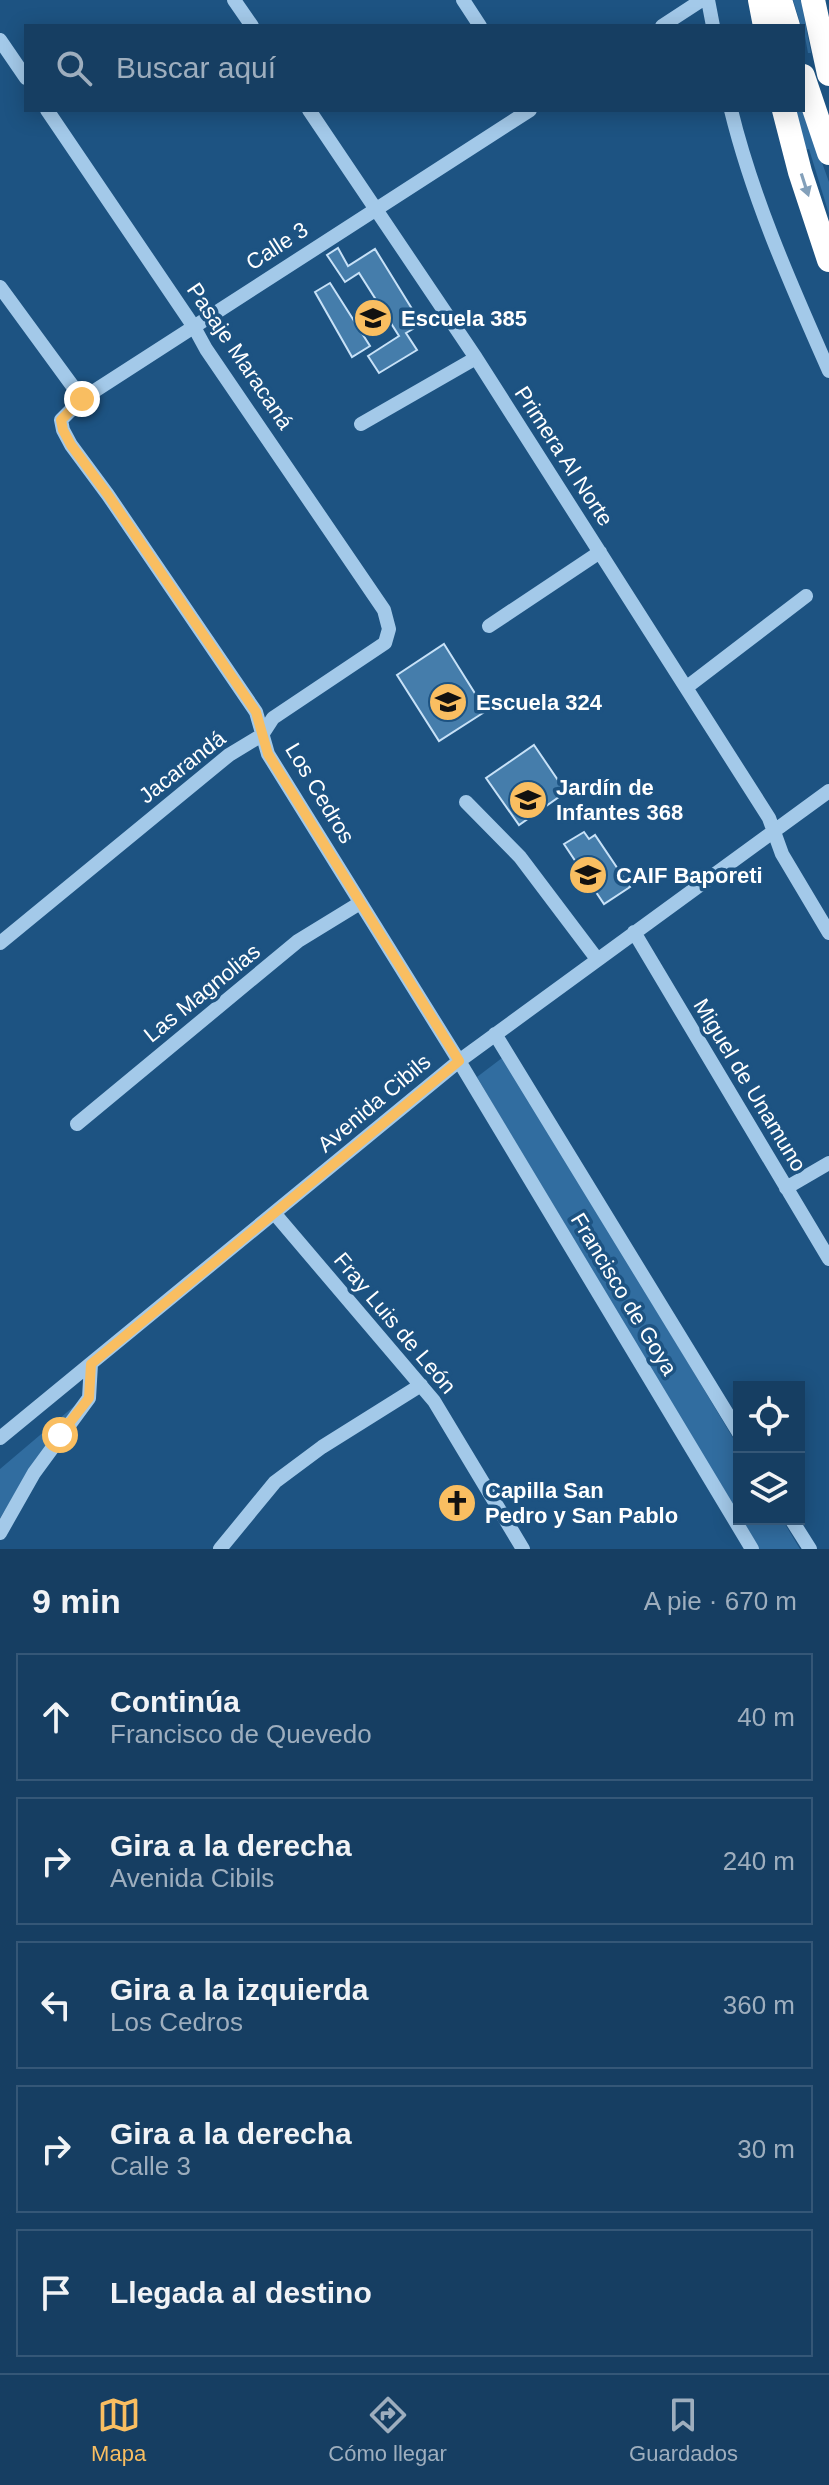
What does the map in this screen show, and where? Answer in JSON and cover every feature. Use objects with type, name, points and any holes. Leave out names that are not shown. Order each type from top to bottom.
[{"type":"highway","points":[[760,0],[765,24]]},
{"type":"highway","points":[[780,0],[787,24]]},
{"type":"highway","points":[[813,0],[829,74]]},
{"type":"highway","points":[[805,82],[829,153]]},
{"type":"highway","points":[[785,112],[829,260]]},
{"type":"street","points":[[234,0],[251,24]]},
{"type":"street","points":[[463,0],[479,24]]},
{"type":"street","points":[[665,24],[705,0],[712,24]]},
{"type":"street","points":[[0,40],[24,75]]},
{"type":"street","name":"Pasaje Maracaná","points":[[48,112],[384,610],[389,629]]},
{"type":"street","name":"Primera Al Norte","points":[[310,112],[476,358],[687,687],[769,818],[782,854],[829,933]]},
{"type":"street","name":"Calle 3","points":[[63,430],[61,420],[82,399],[527,112]]},
{"type":"street","points":[[732,112],[748,172],[829,371]]},
{"type":"street","points":[[0,287],[82,399]]},
{"type":"street","points":[[361,424],[476,358]]},
{"type":"street","name":"Los Cedros","points":[[63,430],[256,712],[268,754],[459,1061]]},
{"type":"street","points":[[489,626],[600,552]]},
{"type":"street","points":[[687,687],[806,596]]},
{"type":"street","name":"Jacarandá","points":[[0,943],[229,755],[262,735],[273,718],[385,643],[389,629]]},
{"type":"street","name":"Avenida Cibils","points":[[0,1438],[459,1061],[829,791]]},
{"type":"street","points":[[466,802],[520,857],[597,959]]},
{"type":"street","name":"Las Magnolias","points":[[77,1124],[298,941],[360,903]]},
{"type":"street","name":"Miguel de Unamuno","points":[[634,932],[829,1259]]},
{"type":"street","name":"Francisco de Goya","points":[[495,1034],[733,1423]]},
{"type":"street","name":"Francisco de Goya","points":[[459,1061],[752,1549]]},
{"type":"street","points":[[786,1188],[829,1163]]},
{"type":"street","name":"Fray Luis de León","points":[[275,1214],[434,1401],[523,1549]]},
{"type":"street","points":[[0,1533],[34,1473],[89,1398],[91,1364]]},
{"type":"street","points":[[220,1549],[275,1482],[322,1447],[421,1385]]},
{"type":"street","points":[[795,1525],[810,1549]]},
{"type":"shaded area","points":[[793,0],[801,0],[811,53],[808,53],[805,24],[800,24]]},
{"type":"shaded area","points":[[794,112],[804,112],[829,182],[829,214],[809,149],[803,150]]},
{"type":"shaded area","points":[[502,1058],[507,1060],[733,1438],[733,1515],[477,1077]]},
{"type":"shaded area","points":[[79,1402],[33,1465],[0,1518],[0,1469]]},
{"type":"shaded area","points":[[739,1525],[786,1525],[800,1549],[753,1549]]},
{"type":"building","points":[[338,248],[348,266],[375,249],[417,317],[409,322],[413,329],[406,333],[417,350],[379,373],[368,356],[399,336],[359,273],[345,282],[327,255]]},
{"type":"building","points":[[330,283],[370,346],[352,357],[315,292]]},
{"type":"building","points":[[444,644],[486,711],[439,741],[397,675]]},
{"type":"building","points":[[534,745],[566,792],[519,825],[486,778]]},
{"type":"building","points":[[584,832],[589,839],[595,835],[630,887],[604,904],[564,844]]},
{"type":"place","name":"Escuela 385","points":[[373,318]]},
{"type":"place","name":"Escuela 324","points":[[448,702]]},
{"type":"place","name":"Jardín de Infantes 368","points":[[528,800]]},
{"type":"place","name":"CAIF Baporeti","points":[[588,875]]},
{"type":"place","name":"Capilla San Pedro y San Pablo","points":[[457,1503]]},
{"type":"route","points":[[60,1435],[89,1398],[91,1364],[459,1061],[268,754],[256,712],[71,445],[61,420],[82,399]]}]
